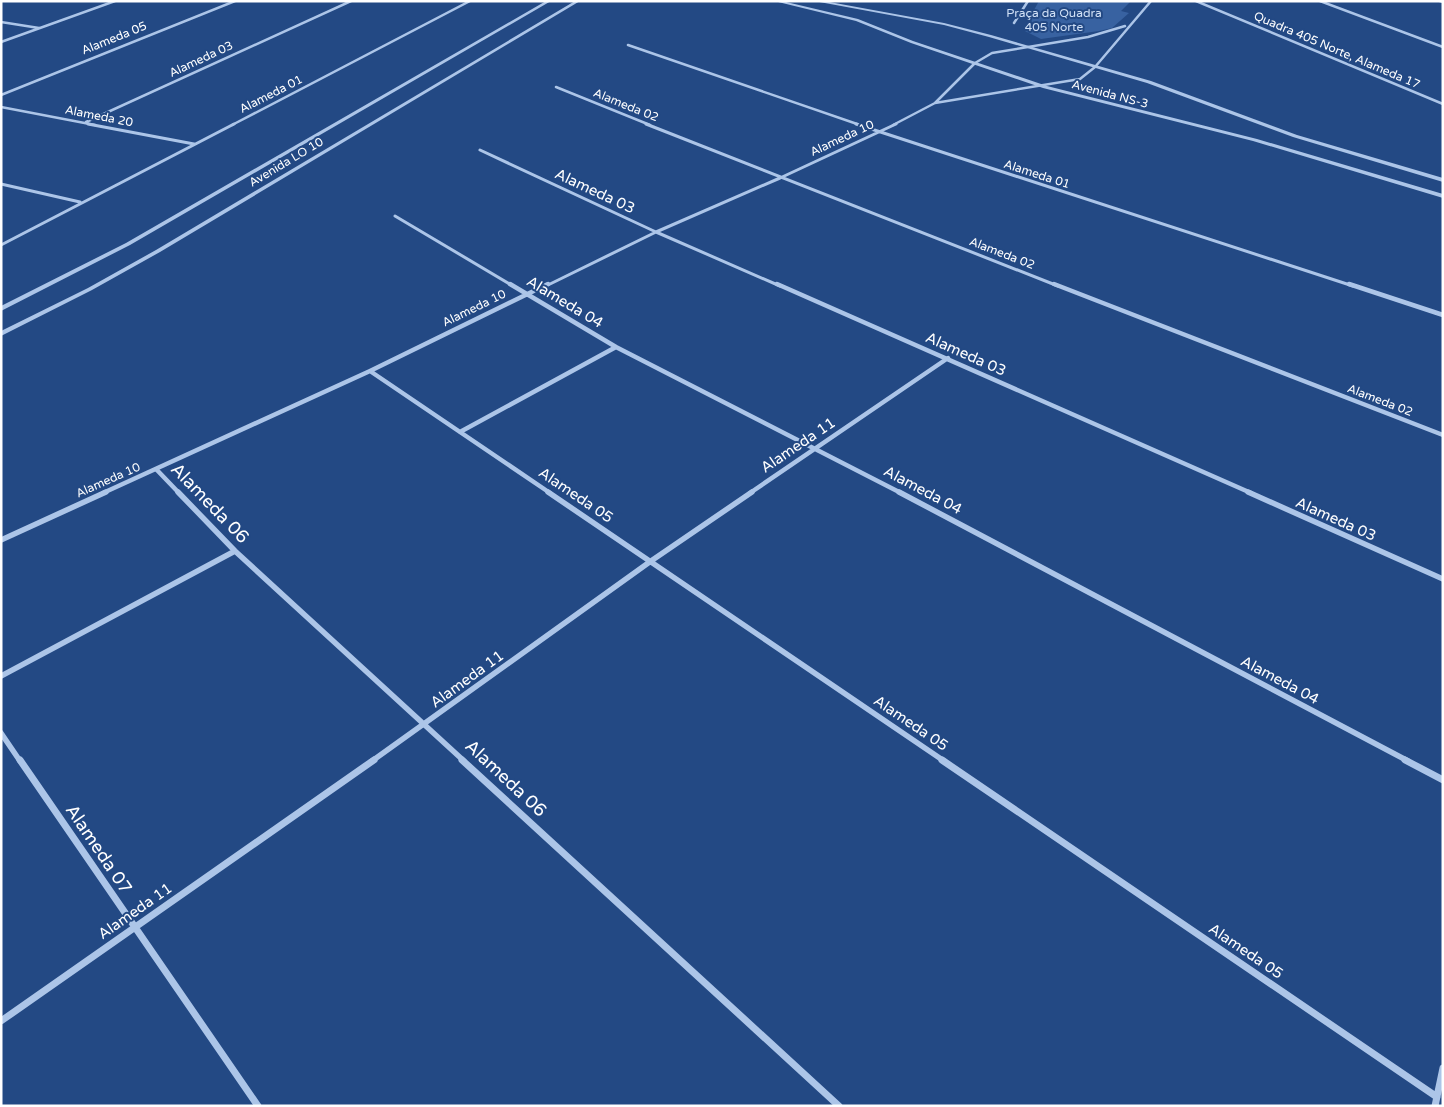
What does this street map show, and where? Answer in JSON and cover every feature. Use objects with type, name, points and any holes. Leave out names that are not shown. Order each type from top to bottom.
[{"type":"street","points":[[1,42],[115,1]]},
{"type":"street","name":"Alameda 05","points":[[1,95],[235,1]]},
{"type":"street","name":"Alameda 03","points":[[86,122],[351,1]]},
{"type":"street","name":"Alameda 01","points":[[80,202],[470,1]]},
{"type":"street","name":"Avenida LO 10","points":[[1,309],[128,244],[549,1]]},
{"type":"street","name":"Avenida LO 10","points":[[1,334],[143,260],[578,1]]},
{"type":"street","name":"Avenida NS-3","points":[[776,1],[857,20],[912,42],[1046,87],[1254,140],[1443,196]]},
{"type":"street","name":"Avenida NS-3","points":[[816,1],[944,24],[1095,66],[1201,100],[1295,136],[1443,180]]},
{"type":"street","points":[[1014,24],[1028,1]]},
{"type":"street","name":"Alameda 10","points":[[1,540],[370,371],[656,232],[880,132],[935,103],[1046,87],[1080,80],[1095,66],[1128,25],[1151,1]]},
{"type":"street","name":"Quadra 405 Norte, Alameda 17","points":[[1196,1],[1443,104]]},
{"type":"street","points":[[1320,1],[1443,47]]},
{"type":"street","points":[[1,22],[40,28]]},
{"type":"street","points":[[935,103],[975,63],[992,53],[1023,46],[1102,34],[1128,25]]},
{"type":"street","name":"Alameda 01","points":[[628,45],[880,132],[1443,315]]},
{"type":"street","name":"Alameda 02","points":[[556,87],[780,178],[1443,435]]},
{"type":"street","name":"Alameda 20","points":[[1,107],[194,144]]},
{"type":"street","name":"Alameda 03","points":[[480,150],[656,232],[948,358],[1443,579]]},
{"type":"street","points":[[1,184],[80,202]]},
{"type":"street","points":[[1,245],[80,202]]},
{"type":"street","name":"Alameda 04","points":[[395,216],[616,347],[816,448],[1443,780]]},
{"type":"street","points":[[460,432],[616,347]]},
{"type":"street","name":"Alameda 11","points":[[1,1021],[425,724],[651,561],[948,358]]},
{"type":"street","name":"Alameda 05","points":[[370,371],[1438,1097]]},
{"type":"street","name":"Alameda 06","points":[[156,469],[235,551],[839,1106]]},
{"type":"street","points":[[1,676],[235,551]]},
{"type":"street","name":"Alameda 07","points":[[1,733],[258,1106]]},
{"type":"street","points":[[1436,1106],[1443,1068]]},
{"type":"green space","name":"Praça da Quadra 405 Norte","points":[[1039,1],[1131,1],[1121,11],[1129,13],[1112,28],[1041,39],[1025,31],[1035,25],[1029,19]]}]
